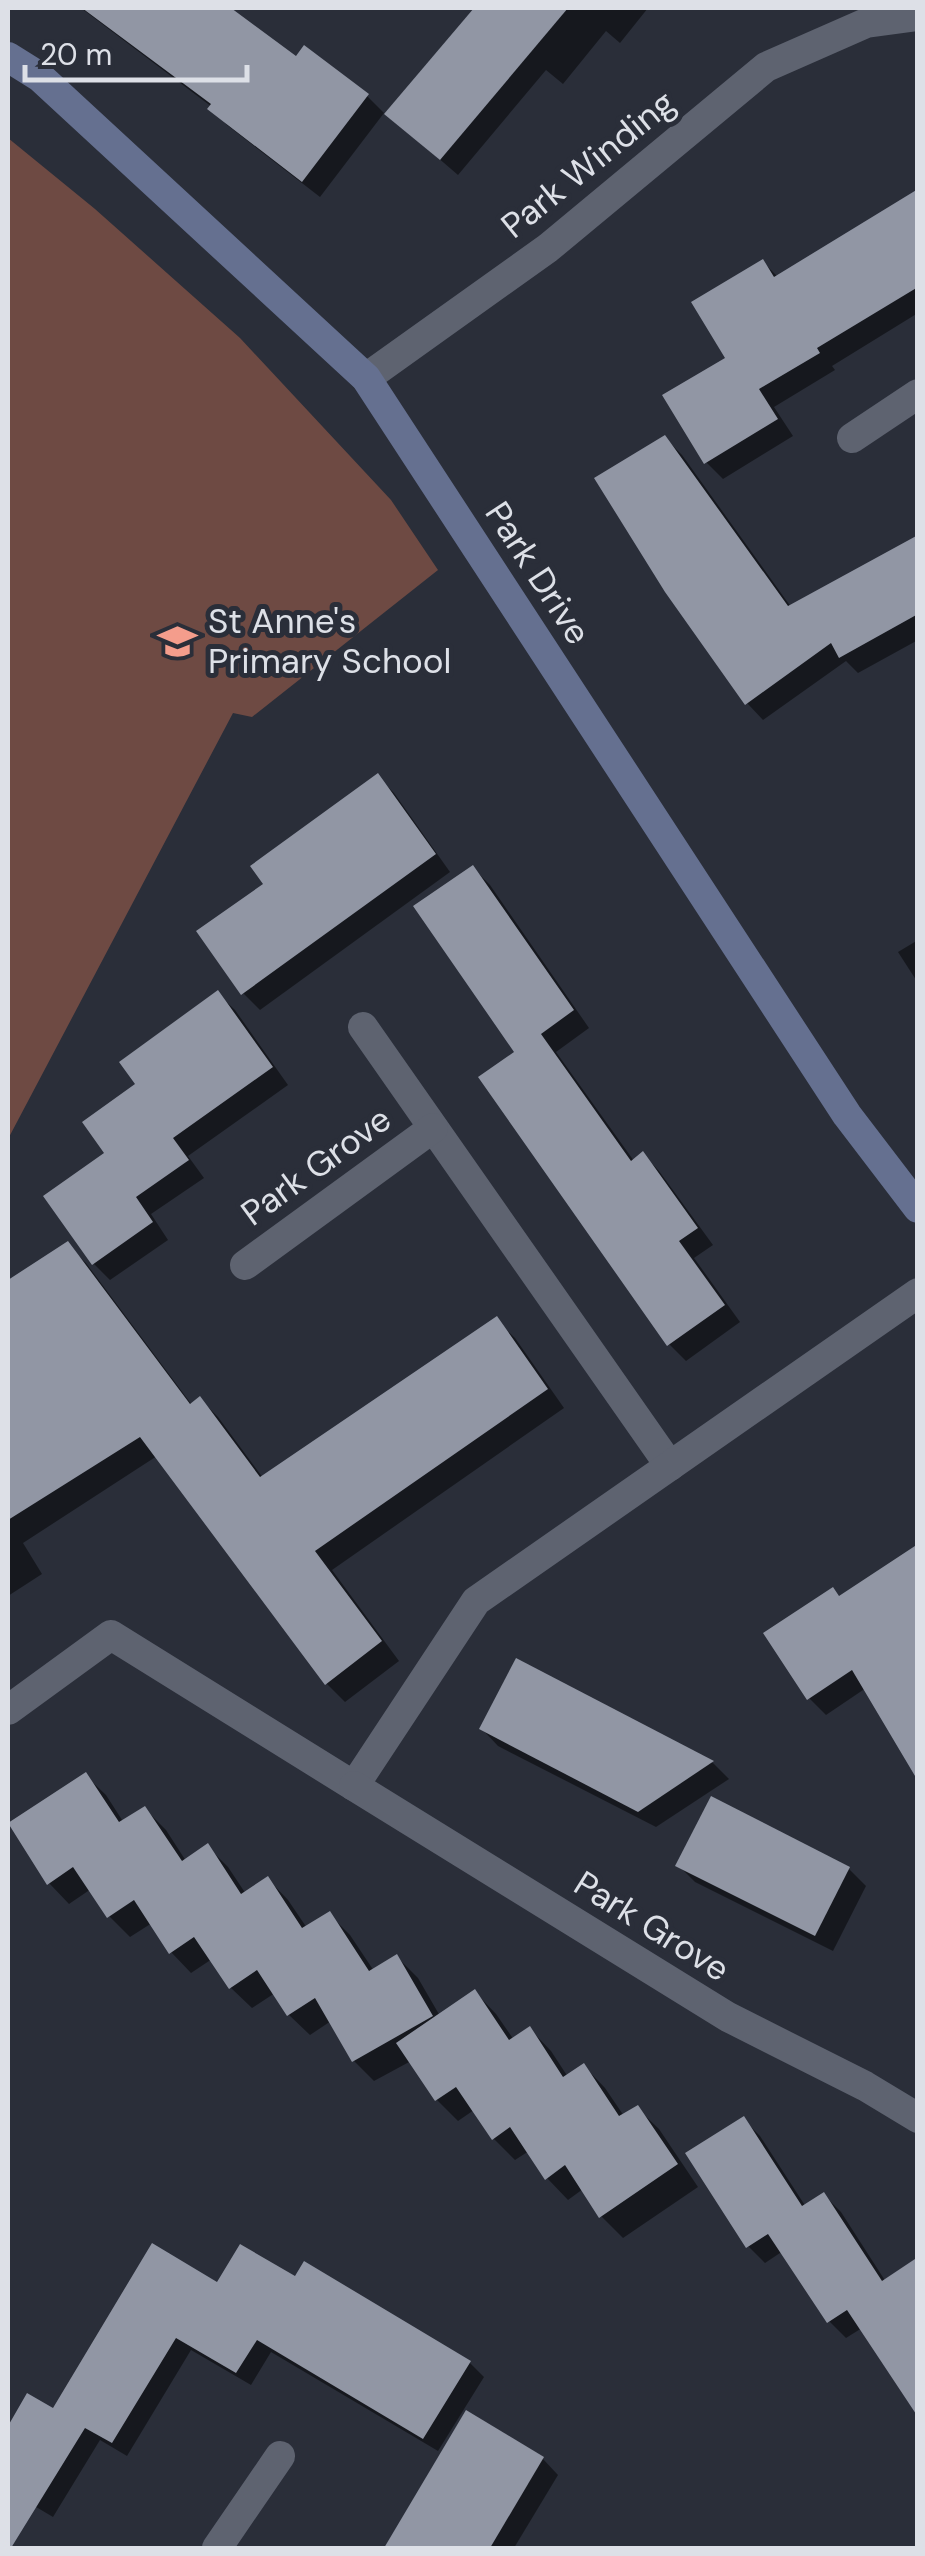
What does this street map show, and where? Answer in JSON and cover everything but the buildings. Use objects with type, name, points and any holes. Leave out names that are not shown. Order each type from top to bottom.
[{"type":"street","name":"Park Winding","points":[[366,378],[548,248],[766,67],[861,16],[918,16]]},
{"type":"street","name":"Park Drive","points":[[8,57],[40,77],[366,378],[837,1099],[918,1208]]},
{"type":"street","points":[[852,438],[918,394]]},
{"type":"street","name":"Park Grove","points":[[363,1027],[670,1466]]},
{"type":"street","name":"Park Grove","points":[[244,1265],[432,1128]]},
{"type":"street","points":[[354,1786],[476,1601],[918,1293]]},
{"type":"street","name":"Park Grove","points":[[8,1710],[111,1636],[728,2017],[865,2086],[918,2118]]},
{"type":"street","points":[[216,2548],[280,2456]]},
{"type":"shaded area","name":"St Anne's Primary School","points":[[8,138],[95,209],[240,338],[391,500],[438,570],[252,717],[233,713],[8,1139]]},
{"type":"place","name":"St Anne's Primary School","points":[[178,641]]}]
